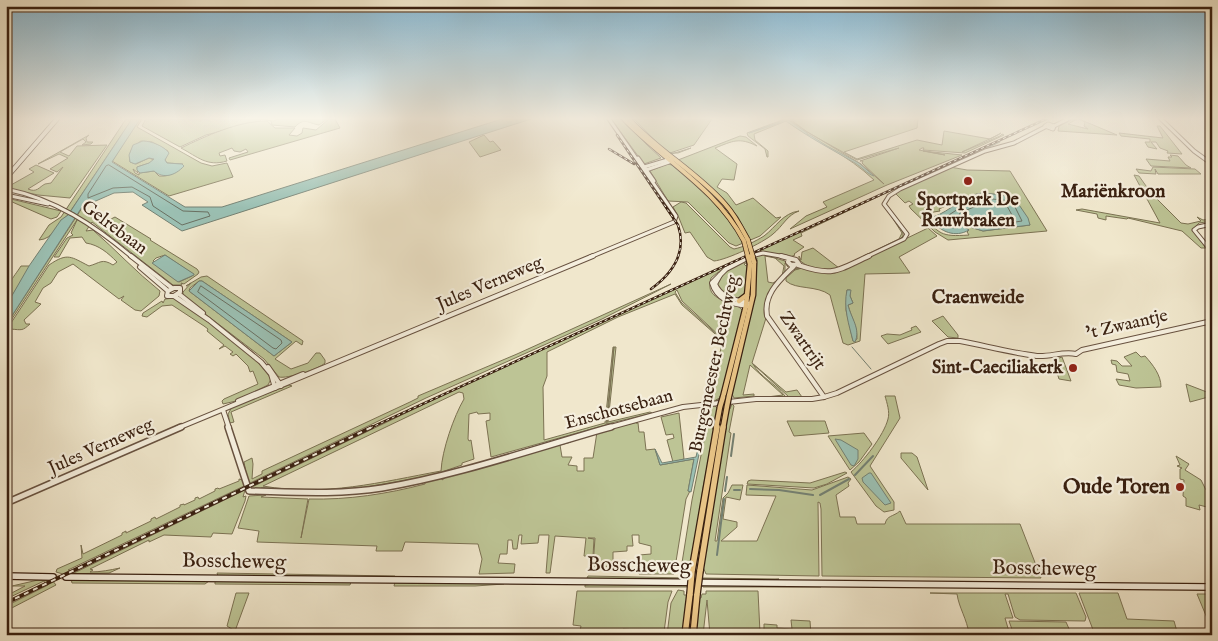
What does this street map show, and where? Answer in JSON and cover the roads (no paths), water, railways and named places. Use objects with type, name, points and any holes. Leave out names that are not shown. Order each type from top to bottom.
[{"type":"main road","points":[[6,176],[30,149]]},
{"type":"main road","name":"Burgemeester Bechtweg","points":[[656,149],[698,178],[726,204],[742,227],[752,263],[755,283],[723,397],[724,407],[700,571],[693,635]]},
{"type":"main road","name":"Burgemeester Bechtweg","points":[[658,149],[670,160]]},
{"type":"main road","name":"Burgemeester Bechtweg","points":[[685,635],[692,571],[724,407],[729,396],[748,305],[752,263]]},
{"type":"main road","points":[[739,301],[748,294]]},
{"type":"main road","points":[[6,576],[53,576]]},
{"type":"main road","name":"Bosscheweg","points":[[66,577],[1212,587]]},
{"type":"street","points":[[630,149],[644,169],[670,160]]},
{"type":"street","points":[[748,305],[726,301],[716,294],[712,284],[716,276],[757,253],[766,253],[822,272],[838,271],[907,236],[887,208],[887,200],[900,188],[973,156],[995,149]]},
{"type":"street","points":[[1192,149],[1212,164]]},
{"type":"street","name":"Jules Verneweg","points":[[6,504],[278,385],[675,221],[676,216],[644,169]]},
{"type":"street","name":"Gelrebaan","points":[[6,189],[33,196],[60,208],[92,226],[170,290]]},
{"type":"street","name":"Gelrebaan","points":[[6,195],[60,208]]},
{"type":"street","points":[[1212,224],[1202,226],[1198,230],[1200,238],[1212,252]]},
{"type":"street","points":[[748,305],[727,298],[717,290],[716,281],[720,274],[758,254],[770,254],[789,262],[796,259],[797,265]]},
{"type":"street","points":[[787,274],[789,262]]},
{"type":"street","name":"Zwartrijt","points":[[797,265],[771,290],[766,310],[767,316],[824,398]]},
{"type":"street","points":[[176,295],[180,288],[170,290],[167,296],[176,295],[209,320],[269,370],[278,385]]},
{"type":"street","name":"'t Zwaantje","points":[[1076,354],[1082,350],[1212,321]]},
{"type":"street","name":"Enschotsebaan","points":[[223,410],[249,491],[329,493],[381,488],[426,479],[684,407],[756,399],[812,400],[824,398],[947,341],[960,341],[1038,356],[1053,356],[1066,352],[1076,354]]},
{"type":"street","name":"Jules Verneweg","points":[[207,416],[278,385]]},
{"type":"water","points":[[112,149],[121,149],[112,162],[185,207],[222,207],[407,149],[438,149],[182,231],[142,205],[148,202],[133,192],[114,193],[82,207],[6,325],[6,306],[29,266],[61,220],[68,215]]},
{"type":"water","points":[[131,149],[165,149],[169,153],[165,160],[167,163],[182,164],[184,166],[177,172],[165,176],[154,171],[140,173],[137,167],[154,159],[149,158],[135,164],[130,162],[129,155]]},
{"type":"water","points":[[830,149],[859,163],[874,176]]},
{"type":"water","points":[[982,193],[1013,196],[1028,218],[1030,225],[983,231],[960,224],[969,230],[953,234],[939,228],[931,220],[962,200]]},
{"type":"water","points":[[165,255],[194,275],[178,282],[152,263]]},
{"type":"water","points":[[199,281],[202,281],[292,342],[274,356],[189,291]]},
{"type":"water","points":[[847,290],[851,290],[850,296],[853,303],[848,305],[857,333],[855,342],[853,341],[847,316]]},
{"type":"water","points":[[705,417],[707,417],[691,492],[688,491],[694,459],[660,465],[655,449],[662,463],[696,457]]},
{"type":"water","points":[[835,439],[841,440],[858,450],[858,459],[854,466],[851,465]]},
{"type":"water","points":[[871,473],[891,503],[885,505],[863,482],[862,478]]},
{"type":"waterway","points":[[852,347],[871,369]]},
{"type":"waterway","points":[[731,456],[734,434]]},
{"type":"waterway","points":[[855,475],[873,456]]},
{"type":"waterway","points":[[725,491],[727,477]]},
{"type":"waterway","points":[[820,495],[849,479]]},
{"type":"waterway","points":[[750,489],[779,490],[813,495]]},
{"type":"waterway","points":[[734,490],[740,490]]},
{"type":"waterway","points":[[717,555],[724,499]]},
{"type":"tunnel","points":[[53,577],[66,577]]},
{"type":"railway","points":[[609,149],[634,164]]},
{"type":"railway","points":[[626,149],[678,225],[680,235],[679,253],[672,269],[651,289]]},
{"type":"railway","points":[[370,428],[981,149]]},
{"type":"railway","points":[[6,603],[372,427]]},
{"type":"place","name":"Sportpark De Rauwbraken","points":[[968,181]]},
{"type":"place","name":"Sint-Caeciliakerk","points":[[1073,368]]},
{"type":"place","name":"Oude Toren","points":[[1180,487]]},
{"type":"district","name":"Mariënkroon","points":[[1113,192]]},
{"type":"district","name":"Craenweide","points":[[978,298]]}]
